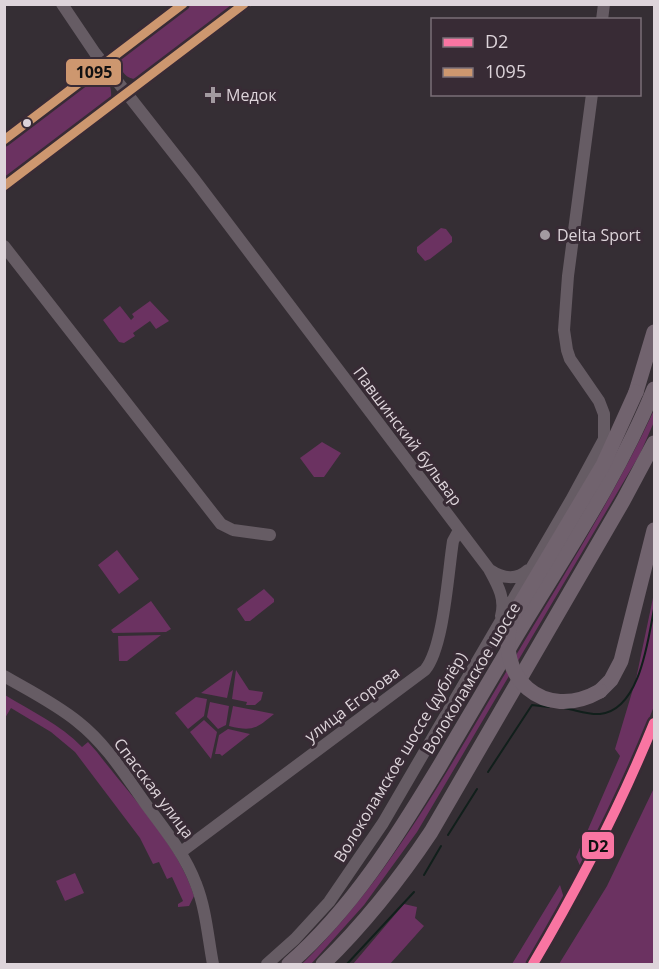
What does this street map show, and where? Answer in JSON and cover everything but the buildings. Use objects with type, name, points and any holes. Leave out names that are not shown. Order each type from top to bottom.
[{"type":"main road","points":[[654,332],[636,392],[603,465],[515,611],[507,639],[508,656],[513,671],[523,685],[551,700],[568,702],[588,698],[600,691],[611,680],[621,662],[654,530]]},
{"type":"main road","name":"Волоколамское шоссе","points":[[289,964],[349,902],[407,820],[627,447],[654,389]]},
{"type":"main road","points":[[323,964],[372,913],[431,832],[623,501],[654,443]]},
{"type":"street","points":[[62,4],[104,65]]},
{"type":"street","points":[[4,140],[184,4]]},
{"type":"street","points":[[4,186],[245,4]]},
{"type":"street","name":"Павшинский бульвар","points":[[104,65],[194,179],[489,569],[503,604],[500,620]]},
{"type":"street","name":"Волоколамское шоссе (дублёр)","points":[[267,964],[312,921],[343,883],[398,798],[600,450],[604,439],[604,414],[592,391],[575,368],[567,350],[564,322],[592,96]]},
{"type":"street","points":[[4,246],[221,524],[233,530],[270,535]]},
{"type":"street","name":"улица Егорова","points":[[181,852],[426,669],[432,662],[438,643],[453,541],[459,530]]},
{"type":"street","points":[[489,569],[498,575],[513,578],[524,574],[531,568]]},
{"type":"street","points":[[477,660],[538,600]]},
{"type":"street","name":"Спасская улица","points":[[4,676],[60,709],[96,739],[115,760],[181,852],[191,871],[201,898],[213,964]]},
{"type":"shaded area","points":[[191,5],[235,5],[138,79],[129,78],[121,69],[121,56]]},
{"type":"shaded area","points":[[95,76],[106,80],[110,86],[111,97],[107,102],[5,177],[5,144]]},
{"type":"shaded area","points":[[441,228],[446,229],[452,237],[452,242],[425,261],[417,252],[417,247]]},
{"type":"shaded area","points":[[150,301],[169,321],[156,329],[150,321],[133,333],[135,336],[124,343],[119,342],[103,320],[120,306],[131,320],[134,317],[132,314]]},
{"type":"shaded area","points":[[654,410],[654,422],[640,454],[417,832],[364,905],[311,964],[302,964],[362,896],[415,823],[585,540]]},
{"type":"shaded area","points":[[322,442],[341,453],[324,477],[314,477],[300,458]]},
{"type":"shaded area","points":[[117,550],[139,579],[119,594],[98,565]]},
{"type":"shaded area","points":[[264,589],[274,599],[274,602],[250,621],[245,621],[237,609]]},
{"type":"shaded area","points":[[654,593],[654,706],[636,753],[581,868],[576,857],[620,756],[615,749],[636,679]]},
{"type":"shaded area","points":[[151,601],[171,629],[166,632],[113,633],[111,630]]},
{"type":"shaded area","points":[[161,635],[127,661],[119,661],[118,636]]},
{"type":"shaded area","points":[[233,670],[227,698],[201,693]]},
{"type":"shaded area","points":[[236,670],[249,690],[263,692],[261,700],[255,705],[246,705],[247,702],[232,699]]},
{"type":"shaded area","points":[[5,695],[55,725],[82,747],[88,742],[97,752],[152,821],[177,858],[194,896],[189,906],[178,907],[178,904],[183,901],[172,877],[167,879],[159,862],[153,864],[140,838],[75,752],[51,732],[11,708],[5,718]]},
{"type":"shaded area","points":[[196,697],[207,699],[204,716],[188,729],[175,713]]},
{"type":"shaded area","points":[[210,702],[229,706],[226,725],[218,729],[207,717]]},
{"type":"shaded area","points":[[233,706],[274,714],[254,728],[237,728],[229,726]]},
{"type":"shaded area","points":[[204,720],[217,732],[211,759],[190,732]]},
{"type":"shaded area","points":[[228,729],[250,734],[222,756],[215,754],[219,735]]},
{"type":"shaded area","points":[[654,788],[654,964],[559,964],[607,886]]},
{"type":"shaded area","points":[[75,873],[84,893],[65,901],[56,881]]},
{"type":"shaded area","points":[[560,885],[564,898],[528,961],[525,964],[512,964]]},
{"type":"shaded area","points":[[404,904],[417,907],[415,918],[424,926],[390,964],[353,964]]},
{"type":"waterway","points":[[564,708],[600,714],[614,710],[624,700],[640,672],[654,609]]},
{"type":"waterway","points":[[488,772],[532,705],[549,707]]},
{"type":"waterway","points":[[448,835],[477,789]]},
{"type":"waterway","points":[[424,875],[441,846]]},
{"type":"waterway","points":[[347,964],[414,892]]},
{"type":"transit line","name":"1095","points":[[4,140],[183,4]]},
{"type":"transit line","name":"1095","points":[[4,186],[244,4]]},
{"type":"transit line","name":"D2","points":[[533,964],[598,846],[654,723]]},
{"type":"place","name":"Медок","points":[[213,95]]},
{"type":"place","name":"Delta Sport","points":[[545,235]]}]
